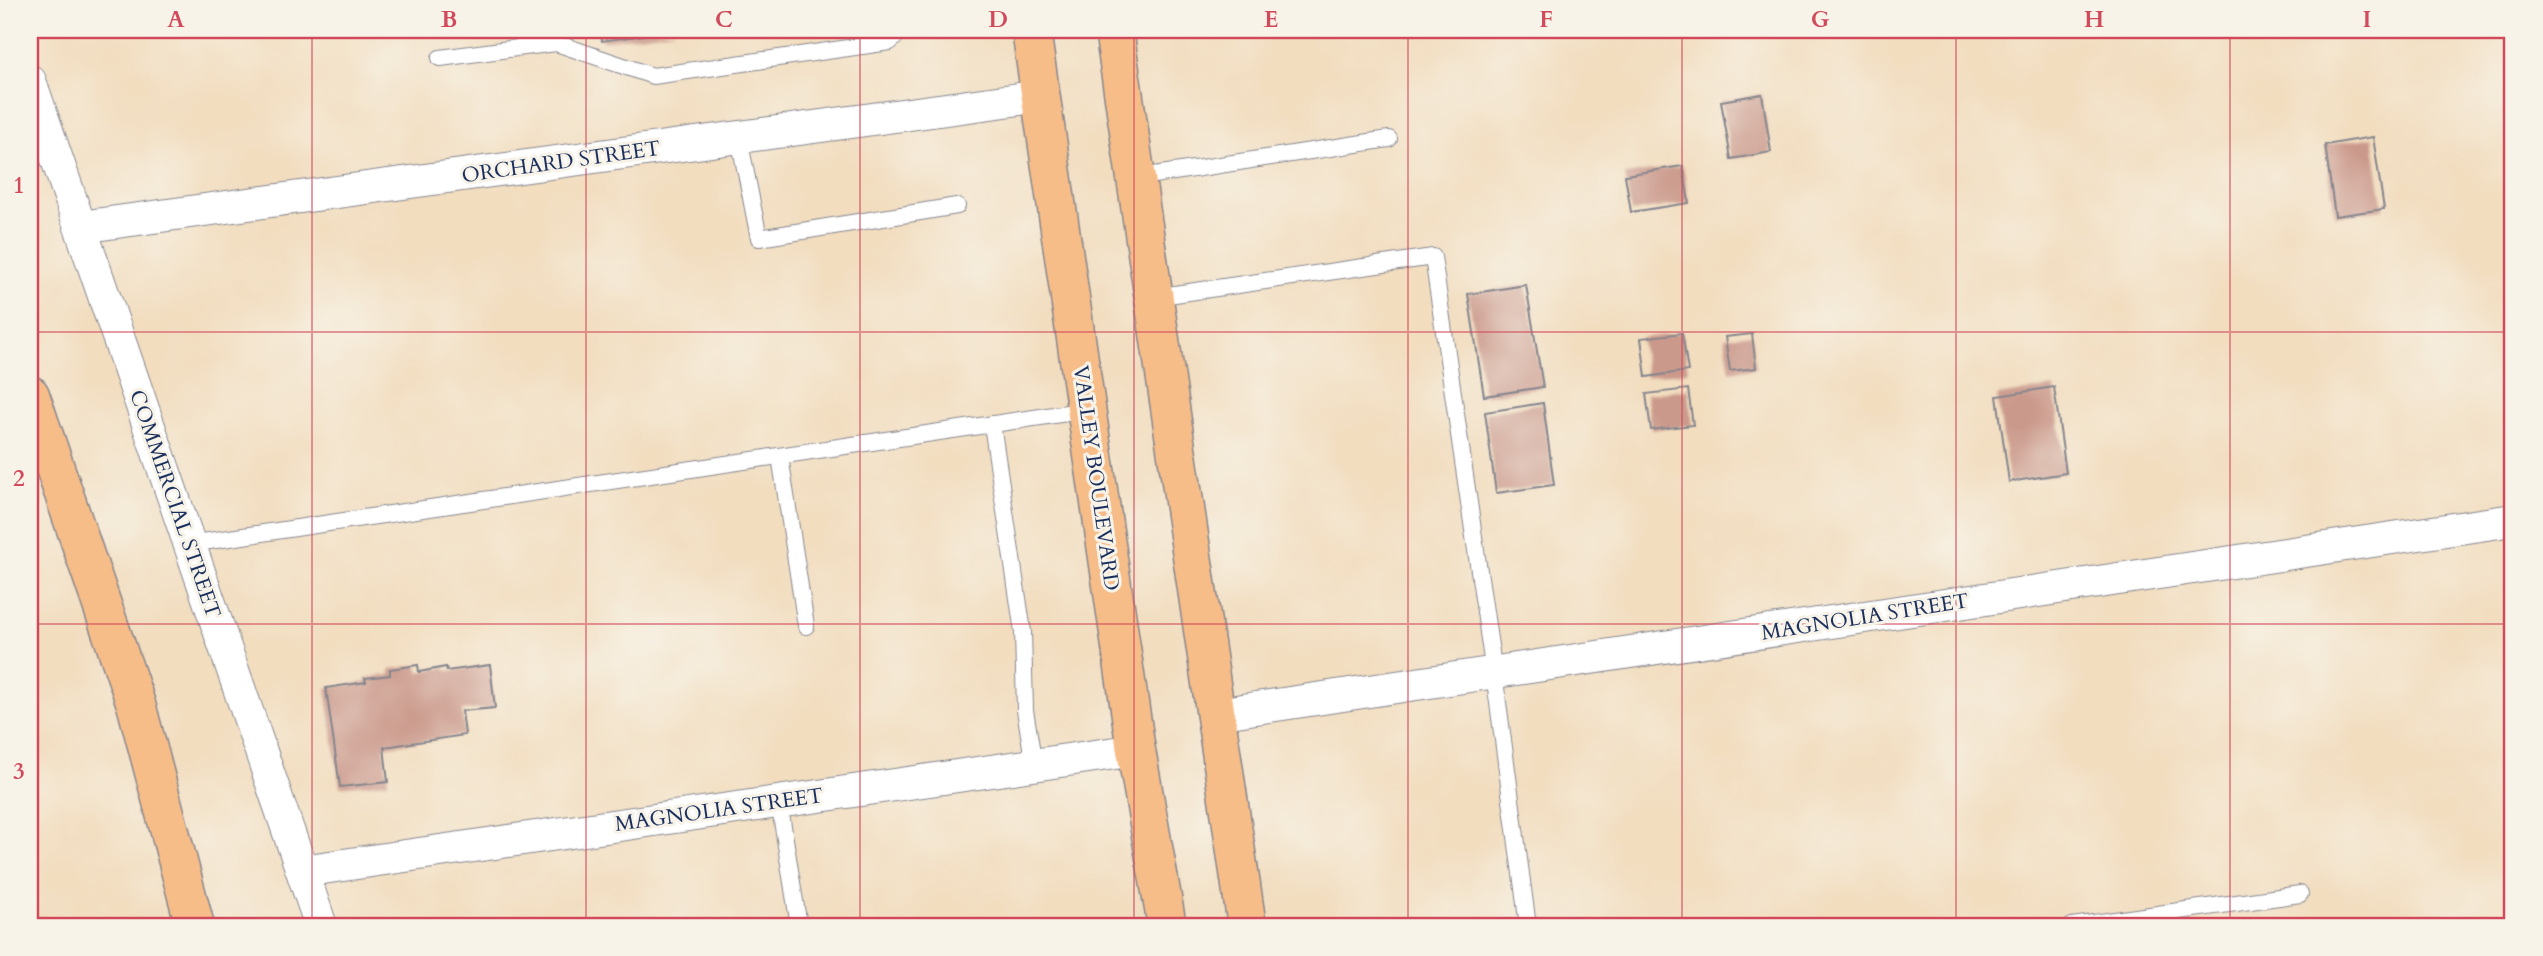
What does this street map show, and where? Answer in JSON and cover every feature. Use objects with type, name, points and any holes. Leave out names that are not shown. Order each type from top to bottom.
[{"type":"main road","name":"VALLEY BOULEVARD","points":[[1031,30],[1136,750],[1167,926]]},
{"type":"main road","points":[[1114,30],[1247,926]]},
{"type":"main road","points":[[30,395],[136,704],[195,926]]},
{"type":"street","name":"COMMERCIAL STREET","points":[[30,81],[321,926]]},
{"type":"street","name":"ORCHARD STREET","points":[[80,227],[1041,96]]},
{"type":"street","name":"MAGNOLIA STREET","points":[[1216,714],[2513,520]]},
{"type":"street","name":"MAGNOLIA STREET","points":[[302,871],[1136,750]]},
{"type":"lane","points":[[440,58],[556,43],[653,76],[890,41],[902,30]]},
{"type":"lane","points":[[739,138],[759,239],[957,206]]},
{"type":"lane","points":[[1135,178],[1389,139]]},
{"type":"lane","points":[[1153,297],[1433,257],[1528,926]]},
{"type":"lane","points":[[189,544],[1087,410]]},
{"type":"lane","points":[[992,424],[1023,632],[1025,710],[1034,765]]},
{"type":"lane","points":[[780,456],[806,626]]},
{"type":"lane","points":[[779,802],[799,926]]},
{"type":"lane","points":[[2072,926],[2300,894]]},
{"type":"building","points":[[600,30],[674,30],[674,31],[602,41]]},
{"type":"building","points":[[1762,94],[1771,152],[1731,159],[1721,101]]},
{"type":"building","points":[[2373,137],[2384,209],[2335,216],[2325,145]]},
{"type":"building","points":[[1683,166],[1689,203],[1631,212],[1625,175]]},
{"type":"building","points":[[1526,285],[1543,387],[1484,396],[1468,294]]},
{"type":"building","points":[[1682,333],[1688,371],[1646,377],[1641,338]]},
{"type":"building","points":[[1752,334],[1756,368],[1730,371],[1725,337]]},
{"type":"building","points":[[2054,387],[2066,473],[2009,482],[1997,396]]},
{"type":"building","points":[[1688,389],[1693,425],[1651,430],[1646,394]]},
{"type":"building","points":[[1543,403],[1554,485],[1496,493],[1485,412]]},
{"type":"building","points":[[418,665],[419,672],[446,667],[447,671],[490,665],[495,708],[462,711],[465,735],[384,747],[388,782],[340,787],[326,688],[366,682],[365,678],[390,675],[390,669]]}]
